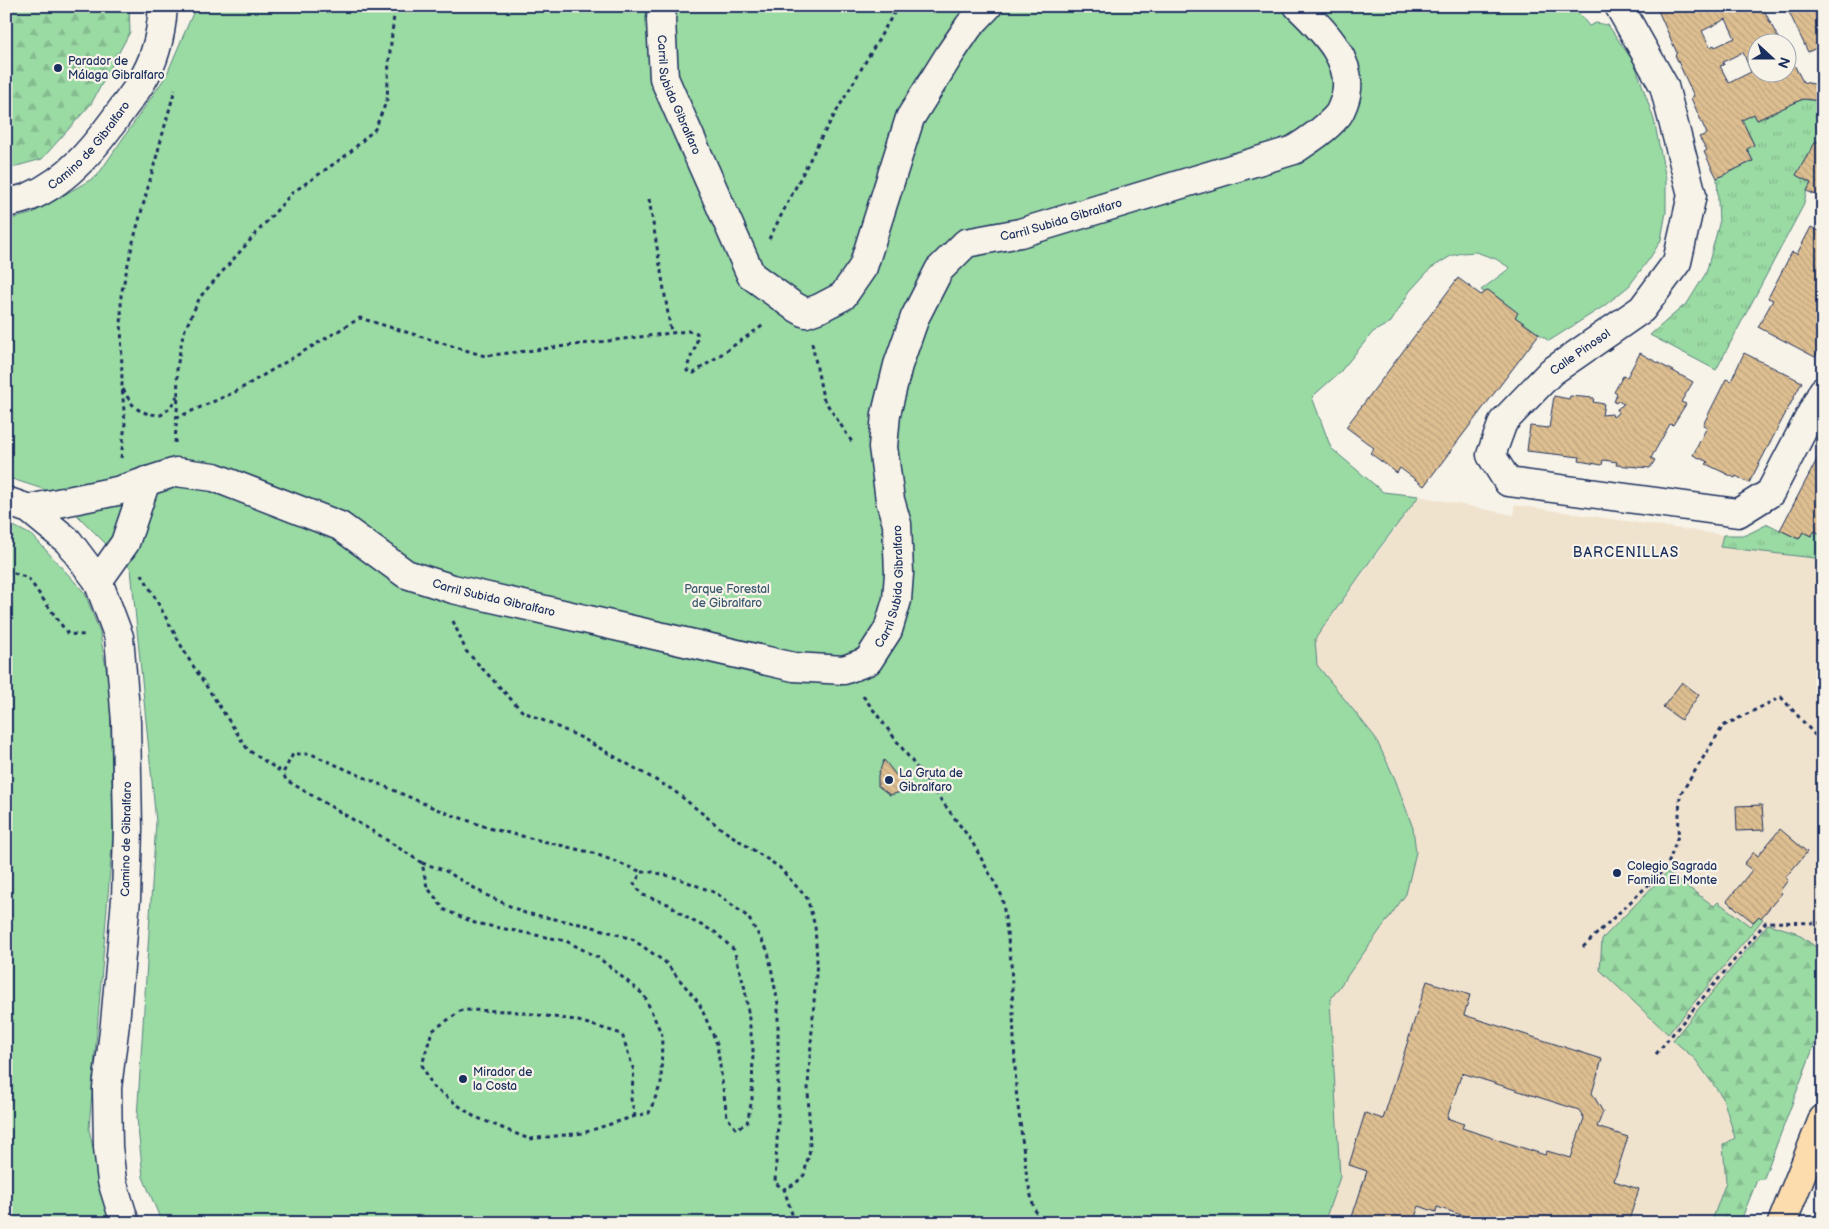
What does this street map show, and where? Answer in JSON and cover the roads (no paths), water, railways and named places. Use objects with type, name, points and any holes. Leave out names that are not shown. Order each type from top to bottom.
[{"type":"main road","points":[[1782,1223],[1823,1119]]},
{"type":"street","name":"Camino de Gibralfaro","points":[[6,203],[28,197],[58,180],[88,154],[100,140],[131,97],[149,67],[159,38],[163,6]]},
{"type":"street","name":"Carril Subida Gibralfaro","points":[[662,6],[664,78],[751,275],[799,309],[820,308],[843,296],[864,267],[910,118],[969,26],[988,6]]},
{"type":"street","name":"Carril Subida Gibralfaro","points":[[18,505],[117,491],[176,472],[214,477],[340,526],[406,574],[453,589],[794,666],[844,670],[868,661],[888,630],[896,600],[899,572],[897,524],[890,500],[883,447],[886,414],[898,365],[915,317],[940,270],[966,243],[1020,233],[1294,150],[1320,132],[1338,115],[1346,95],[1347,72],[1328,37],[1298,6]]},
{"type":"street","name":"Calle Pinosol","points":[[1619,6],[1664,86],[1692,195],[1677,262],[1642,309],[1551,372],[1503,422],[1491,455],[1508,482],[1738,513],[1770,493],[1823,391]]},
{"type":"street","points":[[98,581],[125,543],[146,481]]},
{"type":"street","name":"Camino de Gibralfaro","points":[[18,505],[68,541],[98,581],[119,637],[126,722],[127,846],[125,908],[116,1023],[107,1088],[108,1137],[112,1182],[125,1223]]},
{"type":"place","name":"Parador de Málaga Gibralfaro","points":[[58,68]]},
{"type":"place","name":"La Gruta de Gibralfaro","points":[[889,780]]},
{"type":"place","name":"Colegio Sagrada Familia El Monte","points":[[1617,873]]},
{"type":"place","name":"Mirador de la Costa","points":[[463,1079]]},
{"type":"district","name":"BARCENILLAS","points":[[1626,552]]},
{"type":"park label","name":"Parque Forestal de Gibralfaro","points":[[727,596]]}]
